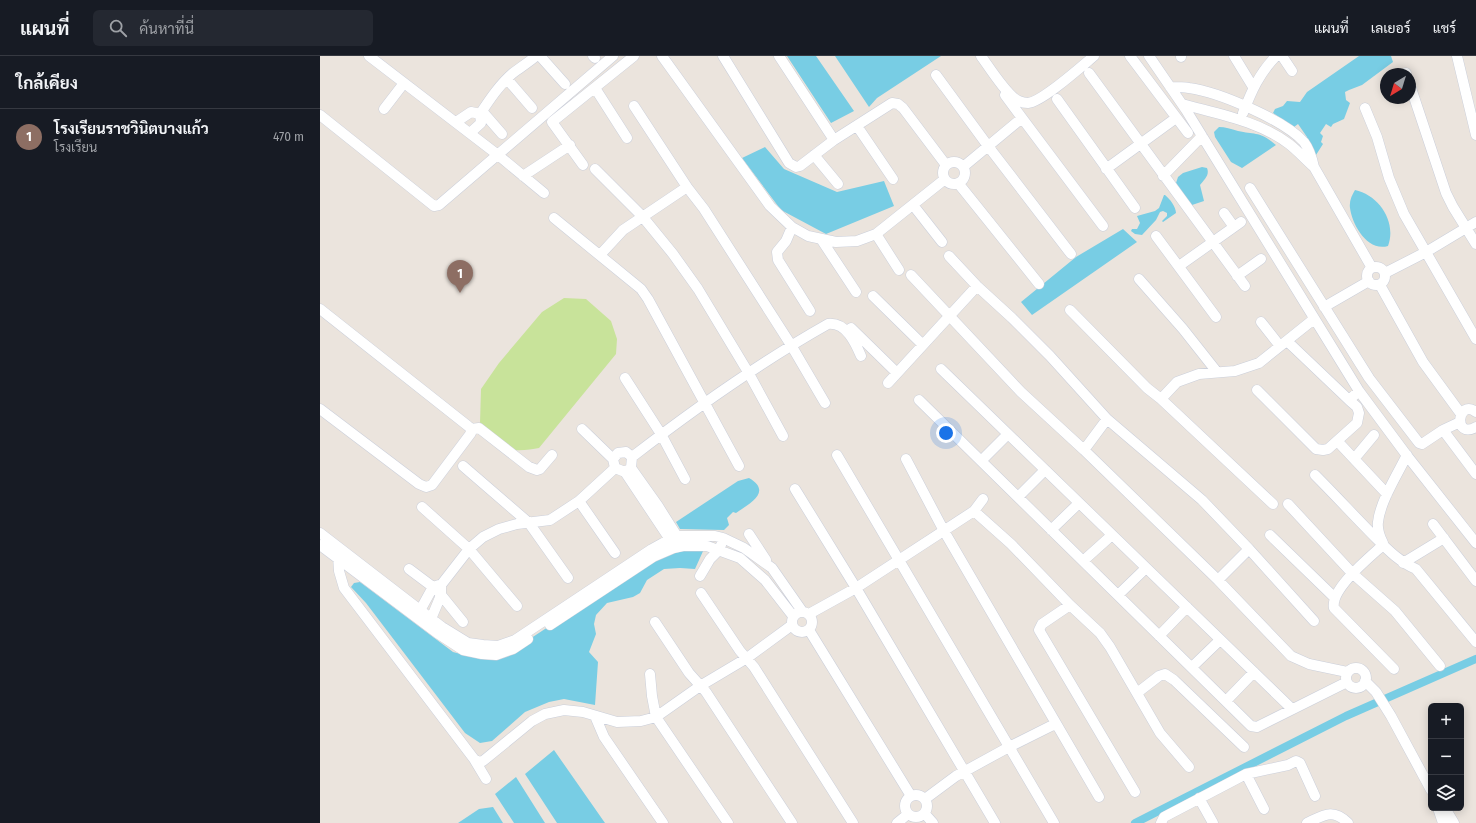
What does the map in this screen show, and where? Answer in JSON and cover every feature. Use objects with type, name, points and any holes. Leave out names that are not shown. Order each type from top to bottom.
[{"type":"street","points":[[370,56],[498,155],[544,193]]},
{"type":"street","points":[[470,133],[481,123],[481,112],[488,100],[507,79],[536,56]]},
{"type":"street","points":[[540,56],[565,84]]},
{"type":"street","points":[[320,115],[434,206],[439,205],[613,56]]},
{"type":"street","points":[[583,164],[552,122],[634,56]]},
{"type":"street","points":[[662,56],[770,206],[792,227],[808,236],[836,242],[857,241],[876,234],[945,180]]},
{"type":"street","points":[[723,56],[788,163],[796,167],[800,166],[834,140],[892,103],[898,104],[903,108],[946,165]]},
{"type":"street","points":[[780,56],[834,140]]},
{"type":"street","points":[[976,56],[1103,226]]},
{"type":"street","points":[[981,56],[1011,96],[1019,101],[1028,103],[1038,99],[1068,79],[1094,56]]},
{"type":"street","points":[[1130,56],[1188,133]]},
{"type":"street","points":[[1149,56],[1182,104],[1359,391],[1476,543]]},
{"type":"street","points":[[1234,56],[1253,87]]},
{"type":"street","points":[[1241,120],[1253,87],[1268,64],[1276,56]]},
{"type":"street","points":[[1282,56],[1292,71]]},
{"type":"street","points":[[1457,56],[1476,135]]},
{"type":"street","points":[[1089,73],[1244,286]]},
{"type":"street","points":[[936,75],[988,146],[1071,254]]},
{"type":"street","points":[[507,79],[532,108]]},
{"type":"street","points":[[384,109],[404,83]]},
{"type":"street","points":[[1170,87],[1188,88],[1209,93],[1259,112],[1304,142],[1311,153],[1314,167]]},
{"type":"street","points":[[594,88],[627,138]]},
{"type":"street","points":[[1057,99],[1135,208]]},
{"type":"street","points":[[1416,103],[1446,193],[1465,228],[1476,244]]},
{"type":"street","points":[[1182,104],[1241,120],[1269,131],[1290,144],[1314,167],[1372,268]]},
{"type":"street","points":[[634,106],[687,187],[704,210],[791,345],[825,403]]},
{"type":"street","points":[[1365,108],[1377,136],[1389,178],[1404,214],[1476,339]]},
{"type":"street","points":[[456,122],[471,112],[481,112],[502,134]]},
{"type":"street","points":[[963,167],[1022,118]]},
{"type":"street","points":[[1106,169],[1176,118]]},
{"type":"street","points":[[857,126],[893,179]]},
{"type":"street","points":[[1163,176],[1202,136]]},
{"type":"street","points":[[523,176],[570,145]]},
{"type":"street","points":[[814,155],[838,184]]},
{"type":"street","points":[[952,162],[958,163],[963,167],[965,173],[963,179],[958,183],[952,184],[945,180],[943,170],[946,165],[952,162]]},
{"type":"street","points":[[595,169],[642,216],[673,254],[698,289],[748,372],[783,436]]},
{"type":"street","points":[[958,183],[1039,284]]},
{"type":"street","points":[[600,255],[623,230],[687,187]]},
{"type":"street","points":[[1250,188],[1369,378],[1419,443],[1422,444],[1460,418],[1464,411],[1475,411]]},
{"type":"street","points":[[913,205],[942,242]]},
{"type":"street","points":[[1179,266],[1237,224],[1224,213]]},
{"type":"street","points":[[554,218],[641,289],[648,299],[739,466]]},
{"type":"street","points":[[1385,273],[1426,252],[1476,222]]},
{"type":"street","points":[[792,227],[786,241],[777,252],[778,260],[810,311]]},
{"type":"street","points":[[876,234],[899,270]]},
{"type":"street","points":[[1156,236],[1216,317]]},
{"type":"street","points":[[821,238],[856,292]]},
{"type":"street","points":[[949,256],[977,286],[1050,356],[1107,420],[1202,500],[1249,548],[1314,621]]},
{"type":"street","points":[[1237,276],[1261,259]]},
{"type":"street","points":[[1380,285],[1374,285],[1367,279],[1368,272],[1372,268],[1378,267],[1385,273]]},
{"type":"street","points":[[1380,285],[1385,278],[1385,273]]},
{"type":"street","points":[[911,274],[1021,392],[1084,450],[1218,580],[1291,656],[1347,677],[1352,687],[1356,688],[1361,686],[1365,681],[1365,674],[1362,670],[1352,668],[1347,677],[1292,709],[1257,727],[1254,727],[1118,596],[919,400]]},
{"type":"street","points":[[1139,279],[1184,329],[1217,372]]},
{"type":"street","points":[[1324,307],[1369,281]]},
{"type":"street","points":[[1380,285],[1423,362],[1460,418],[1465,429],[1470,430],[1476,427]]},
{"type":"street","points":[[888,383],[977,286]]},
{"type":"street","points":[[873,296],[923,345]]},
{"type":"street","points":[[320,309],[471,429],[478,428],[533,469],[540,469],[552,456]]},
{"type":"street","points":[[1070,310],[1147,388],[1161,399],[1273,504]]},
{"type":"street","points":[[1161,399],[1177,382],[1199,374],[1235,371],[1259,363],[1314,319]]},
{"type":"street","points":[[1257,390],[1316,449],[1328,449],[1357,423],[1359,413],[1357,407],[1261,322]]},
{"type":"street","points":[[628,470],[632,457],[661,434],[748,372],[828,324],[840,326],[852,337],[861,356]]},
{"type":"street","points":[[847,324],[897,373]]},
{"type":"street","points":[[941,369],[1292,709]]},
{"type":"street","points":[[625,378],[661,434],[685,479]]},
{"type":"street","points":[[1349,400],[1359,391]]},
{"type":"street","points":[[320,408],[418,484],[426,487],[432,485],[471,434],[471,429]]},
{"type":"street","points":[[1084,450],[1107,420]]},
{"type":"street","points":[[582,430],[614,464],[628,470],[676,542],[707,546],[740,558],[765,580],[799,617],[811,617],[812,624],[806,632],[799,632],[796,630],[799,617],[772,568],[749,534]]},
{"type":"street","points":[[1443,430],[1476,474]]},
{"type":"street","points":[[981,461],[1008,434]]},
{"type":"street","points":[[1354,459],[1374,435]]},
{"type":"street","points":[[1341,445],[1387,494]]},
{"type":"street","points":[[418,614],[469,549],[483,537],[499,529],[550,520],[579,501],[614,464],[618,453],[626,452],[632,457]]},
{"type":"street","points":[[837,454],[1054,823]]},
{"type":"street","points":[[1383,545],[1377,522],[1387,494],[1407,455]]},
{"type":"street","points":[[906,459],[944,530],[1055,724],[1099,797]]},
{"type":"street","points":[[463,466],[529,523],[568,578]]},
{"type":"street","points":[[1018,497],[1045,470]]},
{"type":"street","points":[[1315,474],[1383,545],[1403,563],[1416,569],[1476,642]]},
{"type":"street","points":[[795,489],[856,588],[995,823]]},
{"type":"street","points":[[474,759],[478,762],[483,761],[532,721],[546,714],[564,710],[583,712],[617,722],[641,721],[656,717],[700,686],[747,658],[799,617],[856,588],[974,511],[983,499]]},
{"type":"street","points":[[579,501],[615,553]]},
{"type":"street","points":[[1051,530],[1079,503]]},
{"type":"street","points":[[1288,504],[1352,573],[1395,611],[1440,666]]},
{"type":"street","points":[[422,507],[469,549],[516,606]]},
{"type":"street","points":[[974,511],[1011,544],[1070,606],[1100,633],[1110,647],[1160,733],[1188,767]]},
{"type":"street","points":[[1433,524],[1476,582]]},
{"type":"street","points":[[320,533],[462,650],[482,654],[496,654],[513,649],[574,605],[676,542],[715,536],[723,538],[744,548],[772,568]]},
{"type":"street","points":[[1083,561],[1112,534]]},
{"type":"street","points":[[1270,535],[1335,598]]},
{"type":"street","points":[[700,576],[710,559],[719,550],[723,538]]},
{"type":"street","points":[[1403,563],[1444,538]]},
{"type":"street","points":[[320,545],[418,614]]},
{"type":"street","points":[[335,545],[340,559],[339,571],[344,588],[474,759],[486,779]]},
{"type":"street","points":[[1383,545],[1352,573],[1335,598],[1334,608],[1394,669]]},
{"type":"street","points":[[740,558],[744,548]]},
{"type":"street","points":[[1218,580],[1249,548]]},
{"type":"street","points":[[1118,596],[1146,568]]},
{"type":"street","points":[[409,569],[438,589],[463,622]]},
{"type":"street","points":[[428,622],[438,589]]},
{"type":"street","points":[[701,593],[740,651],[754,667],[853,823]]},
{"type":"street","points":[[1070,606],[1042,624],[1039,630],[1135,792]]},
{"type":"street","points":[[1159,636],[1187,607]]},
{"type":"street","points":[[655,622],[689,673],[706,692],[792,823]]},
{"type":"street","points":[[808,630],[911,796]]},
{"type":"street","points":[[1192,667],[1220,640]]},
{"type":"street","points":[[1226,701],[1254,672]]},
{"type":"street","points":[[650,674],[656,717],[728,823]]},
{"type":"street","points":[[1136,693],[1159,676],[1165,674],[1174,680],[1244,747]]},
{"type":"street","points":[[1365,681],[1376,692],[1391,716],[1428,784]]},
{"type":"street","points":[[595,716],[604,737],[663,823]]},
{"type":"street","points":[[926,799],[964,772],[1055,724]]},
{"type":"street","points":[[1161,823],[1164,817],[1246,774],[1288,765],[1296,761],[1300,763],[1315,796]]},
{"type":"street","points":[[1246,774],[1264,809]]},
{"type":"street","points":[[897,823],[925,814],[928,806],[926,799],[918,794],[911,796],[905,802],[906,811],[912,818]]},
{"type":"street","points":[[1199,798],[1212,823]]},
{"type":"street","points":[[1439,811],[1443,823]]},
{"type":"street","points":[[1446,811],[1454,823]]},
{"type":"street","points":[[925,814],[933,823]]},
{"type":"street","points":[[1307,823],[1322,816],[1331,814],[1341,816],[1348,823]]},
{"type":"green space","points":[[564,298],[586,299],[611,321],[617,339],[616,354],[539,448],[517,450],[504,448],[494,440],[480,423],[481,389],[499,363],[542,312]]},
{"type":"water","points":[[787,56],[816,56],[854,111],[831,123]]},
{"type":"water","points":[[835,56],[941,56],[877,98],[869,107]]},
{"type":"water","points":[[1359,56],[1391,56],[1393,62],[1385,68],[1380,68],[1380,72],[1362,85],[1345,92],[1346,100],[1350,103],[1344,119],[1333,124],[1331,127],[1326,124],[1320,133],[1323,136],[1321,142],[1323,144],[1316,155],[1306,139],[1307,137],[1298,124],[1294,127],[1273,113],[1275,109],[1283,106],[1287,101],[1300,102],[1307,92]]},
{"type":"water","points":[[1219,127],[1261,135],[1276,145],[1242,168],[1231,162],[1215,137],[1214,132]]},
{"type":"water","points":[[765,147],[784,169],[837,192],[884,181],[894,206],[826,234],[781,210],[742,158]]},
{"type":"water","points":[[1202,167],[1207,168],[1208,171],[1206,177],[1200,185],[1204,201],[1192,205],[1176,183],[1178,177],[1183,173]]},
{"type":"water","points":[[1355,190],[1372,197],[1384,211],[1390,228],[1388,246],[1380,247],[1373,245],[1367,241],[1357,229],[1351,214],[1350,205],[1351,198]]},
{"type":"water","points":[[1164,195],[1172,203],[1176,213],[1163,222],[1162,221],[1167,216],[1167,213],[1163,211],[1160,212],[1156,220],[1142,235],[1135,234],[1131,231],[1132,229],[1137,229],[1140,223],[1137,216],[1155,211],[1159,208]]},
{"type":"water","points":[[1123,229],[1137,242],[1032,315],[1021,302],[1076,257]]},
{"type":"water","points":[[749,478],[756,483],[759,488],[759,493],[752,502],[736,513],[733,512],[727,518],[729,525],[724,530],[680,529],[676,522],[738,481]]},
{"type":"water","points":[[691,547],[704,549],[695,569],[664,569],[647,580],[640,593],[633,597],[607,603],[596,615],[594,624],[596,634],[589,652],[598,662],[595,705],[564,699],[549,702],[525,712],[492,741],[480,743],[465,733],[366,603],[351,587],[354,583],[360,582],[453,652],[472,657],[493,657],[513,650],[656,556]]},
{"type":"water","points":[[554,750],[605,823],[557,823],[525,774]]},
{"type":"water","points":[[516,777],[545,823],[514,823],[495,794]]},
{"type":"water","points":[[493,807],[503,823],[458,823],[479,809]]},
{"type":"waterway","points":[[1135,823],[1346,716],[1476,659]]},
{"type":"place","name":"โรงเรียนราชวินิตบางแก้ว","points":[[460,293]]}]
